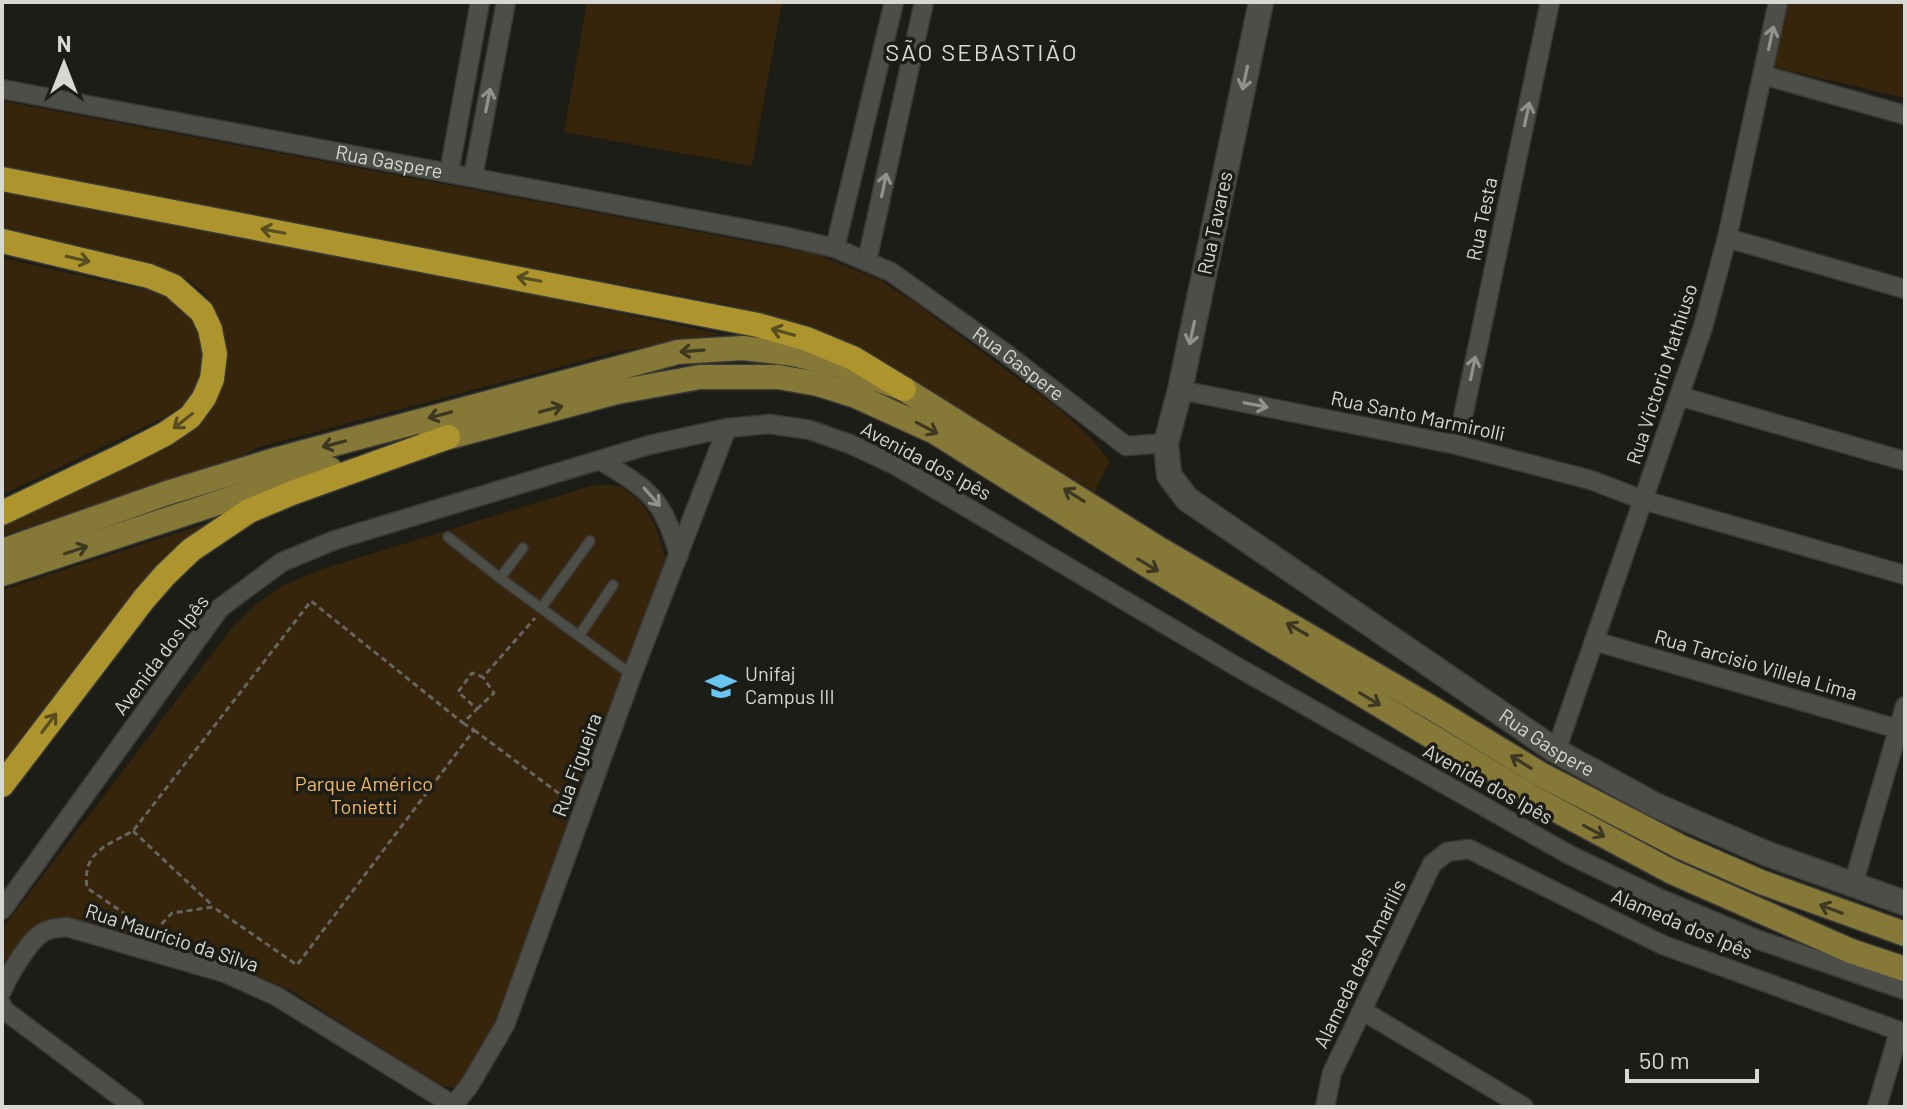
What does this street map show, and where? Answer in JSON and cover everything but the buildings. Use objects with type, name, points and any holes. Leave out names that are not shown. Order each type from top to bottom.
[{"type":"highway","points":[[2,179],[758,325],[807,339],[853,358],[904,389]]},
{"type":"highway","points":[[2,241],[149,276],[173,286],[202,312],[210,329],[215,354],[212,379],[204,398],[190,417],[126,454],[2,513]]},
{"type":"highway","points":[[2,785],[144,599],[191,550],[249,511],[448,437]]},
{"type":"main road","points":[[2,551],[167,493],[278,459],[678,352],[743,348],[794,354],[838,365],[904,389],[1156,547],[1542,775],[1694,853],[1761,882],[1905,934]]},
{"type":"main road","points":[[2,574],[275,484],[617,392],[700,377],[778,377],[818,384],[856,396],[935,432],[1158,571],[1546,805],[1672,872],[1851,951],[1905,969]]},
{"type":"street","points":[[449,173],[480,2]]},
{"type":"street","points":[[473,177],[506,2]]},
{"type":"street","points":[[835,248],[894,2]]},
{"type":"street","points":[[867,261],[924,2]]},
{"type":"street","name":"Rua Tavares","points":[[1166,443],[1180,390],[1261,2]]},
{"type":"street","name":"Rua Testa","points":[[1457,445],[1550,2]]},
{"type":"street","name":"Rua Victorio Mathiuso","points":[[1556,751],[1703,327],[1727,238],[1778,2]]},
{"type":"street","points":[[1763,75],[1905,115]]},
{"type":"street","name":"Rua Gaspere","points":[[2,89],[783,236],[835,248],[867,261],[891,272],[1004,352],[1126,446],[1166,443],[1169,475],[1187,499],[1556,751],[1655,805],[1765,853],[1905,903]]},
{"type":"street","points":[[1727,238],[1905,289]]},
{"type":"street","name":"Rua Santo Marmirolli","points":[[1180,390],[1457,445],[1591,480],[1643,500],[1905,575]]},
{"type":"street","points":[[1679,396],[1905,461]]},
{"type":"street","name":"Avenida dos Ipês","points":[[2,910],[220,608],[282,562],[335,540],[649,445],[727,428],[770,424],[810,430],[884,460],[1239,668],[1568,854],[1661,899],[1756,939],[1905,990]]},
{"type":"street","name":"Rua Figueira","points":[[452,1106],[469,1086],[505,1025],[632,675],[727,428]]},
{"type":"street","points":[[600,460],[644,487],[658,502],[670,525],[679,555]]},
{"type":"street","name":"Rua Tarcisio Villela Lima","points":[[1594,641],[1902,730]]},
{"type":"street","points":[[1853,885],[1902,730],[1905,706]]},
{"type":"street","name":"Alameda dos Ipês","points":[[1447,852],[1469,849],[1663,945],[1902,1032]]},
{"type":"street","name":"Alameda das Amarilis","points":[[1325,1104],[1332,1073],[1432,864],[1447,852]]},
{"type":"street","name":"Rua Maurício da Silva","points":[[2,991],[39,934],[51,928],[67,927],[225,973],[276,996],[452,1106]]},
{"type":"street","points":[[2,1005],[4,1010],[134,1107]]},
{"type":"street","points":[[1363,1011],[1524,1107]]},
{"type":"street","points":[[1877,1107],[1902,1032]]},
{"type":"lane","points":[[448,537],[632,675]]},
{"type":"lane","points":[[543,610],[590,541]]},
{"type":"lane","points":[[500,578],[523,548]]},
{"type":"lane","points":[[579,636],[613,585]]},
{"type":"path","points":[[213,907],[172,913],[153,933],[87,888],[85,873],[95,852],[133,831],[311,601],[463,723],[561,795]]},
{"type":"path","points":[[483,677],[543,610]]},
{"type":"path","points":[[463,723],[494,693],[483,677],[472,673],[458,692],[477,709]]},
{"type":"path","points":[[133,831],[213,907],[297,965],[474,730]]},
{"type":"green space","points":[[587,2],[782,2],[752,166],[564,132]]},
{"type":"green space","points":[[1788,2],[1905,2],[1905,98],[1774,67]]},
{"type":"green space","points":[[2,101],[816,254],[880,280],[915,303],[1062,411],[1110,461],[1095,492],[844,341],[803,325],[730,305],[2,168]]},
{"type":"green space","points":[[2,187],[264,238],[720,334],[612,353],[259,447],[228,462],[2,536],[2,522],[180,439],[191,430],[214,404],[225,370],[226,349],[218,315],[210,300],[196,286],[174,273],[151,265],[2,227]]},
{"type":"green space","points":[[2,258],[155,292],[169,298],[192,321],[202,355],[195,389],[187,401],[169,415],[2,495]]},
{"type":"green space","name":"Parque Américo Tonietti","points":[[594,485],[620,487],[639,501],[657,530],[667,563],[495,1039],[457,1088],[440,1086],[290,990],[233,965],[77,930],[54,920],[2,977],[2,929],[231,629],[258,603],[280,587],[322,569]]},
{"type":"green space","points":[[217,520],[2,769],[2,590]]},
{"type":"place","name":"Unifaj Campus III","points":[[721,686]]},
{"type":"district","name":"SÃO SEBASTIÃO","points":[[982,53]]}]
